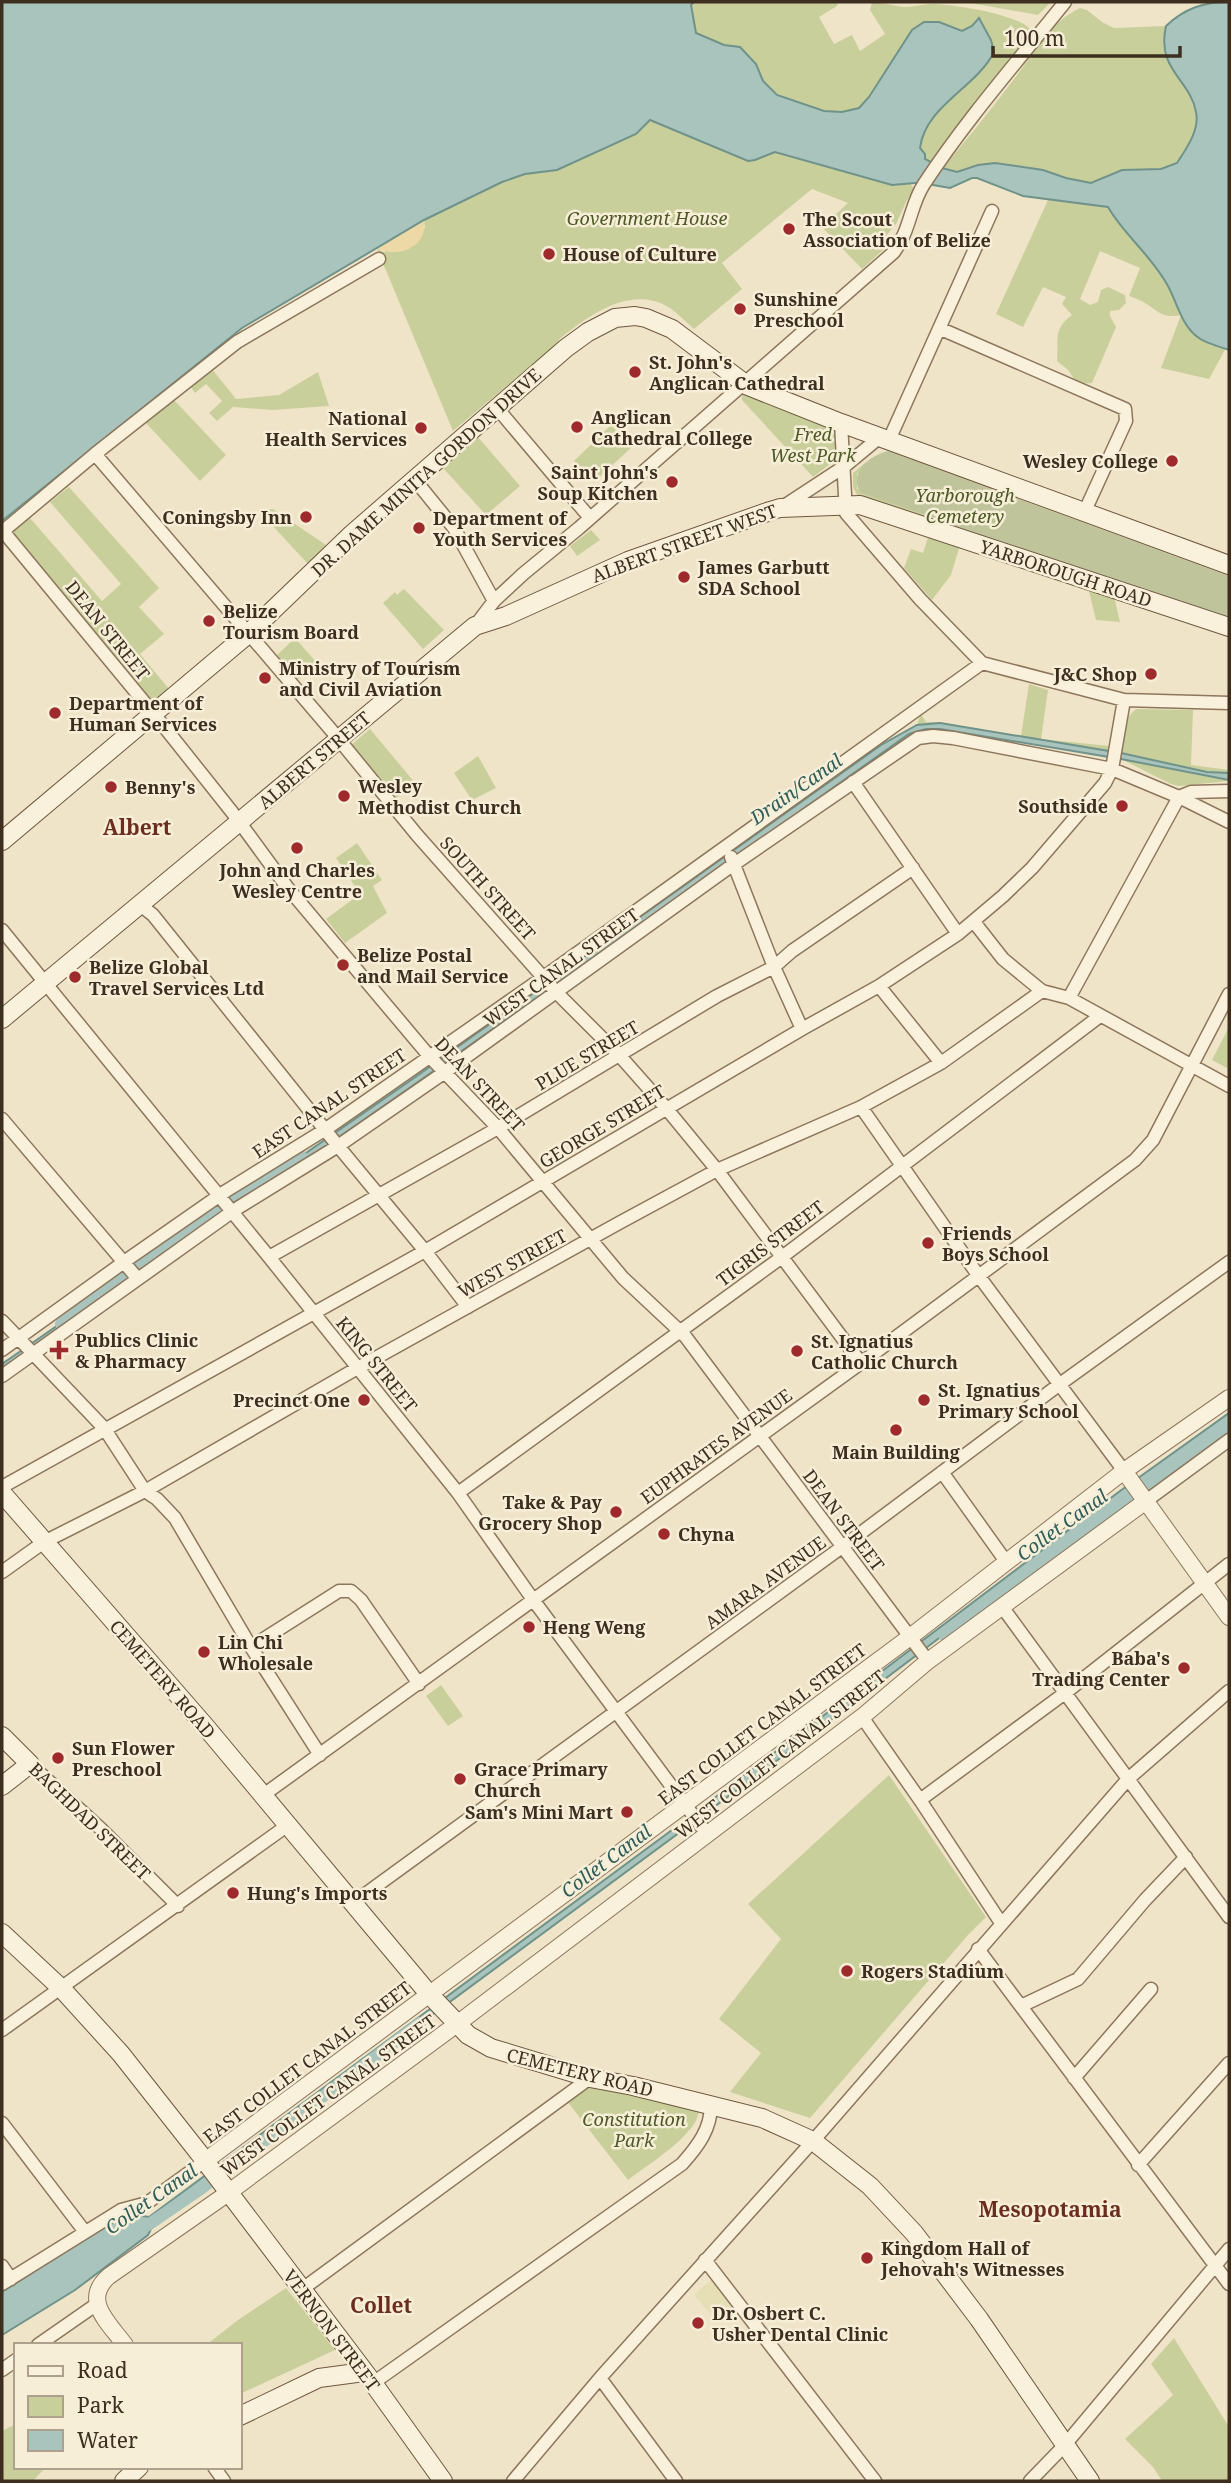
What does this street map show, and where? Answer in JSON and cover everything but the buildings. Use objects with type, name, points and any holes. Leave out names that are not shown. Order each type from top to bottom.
[{"type":"main road","name":"DR. DAME MINITA GORDON DRIVE","points":[[2,841],[248,634],[352,534],[577,339],[605,322],[625,316],[646,318],[672,329],[743,384],[841,423],[1229,565]]},
{"type":"main road","name":"YARBOROUGH ROAD","points":[[780,508],[844,505],[868,507],[1229,627]]},
{"type":"main road","name":"ALBERT STREET WEST","points":[[475,626],[506,616],[628,561],[780,508]]},
{"type":"main road","name":"ALBERT STREET","points":[[2,1019],[475,626]]},
{"type":"main road","name":"CEMETERY ROAD","points":[[2,1493],[205,1727],[432,1997],[468,2035],[491,2048],[590,2078],[762,2118],[813,2141],[870,2186],[914,2233],[984,2326],[1090,2481]]},
{"type":"main road","name":"BAGHDAD STREET","points":[[2,1735],[30,1764]]},
{"type":"main road","points":[[2,1786],[30,1764]]},
{"type":"main road","name":"VERNON STREET","points":[[2,1933],[62,1989],[121,2054],[369,2378],[443,2481]]},
{"type":"main road","points":[[242,2415],[319,2378],[328,2369],[340,2342]]},
{"type":"main road","points":[[319,2378],[369,2378]]},
{"type":"main road","points":[[124,2481],[137,2469]]},
{"type":"street","name":"ALBERT STREET","points":[[475,626],[494,601],[894,252],[907,232],[923,185],[940,161],[1065,2],[1076,2]]},
{"type":"street","name":"ALBERT STREET WEST","points":[[780,508],[885,439],[941,328],[992,211]]},
{"type":"street","points":[[3,532],[94,454],[237,342],[379,260]]},
{"type":"street","points":[[941,328],[1125,409],[1126,421],[1084,513]]},
{"type":"street","points":[[497,408],[590,518]]},
{"type":"street","points":[[841,423],[845,466],[844,505],[849,517],[982,663],[1124,700],[1229,703]]},
{"type":"street","name":"SOUTH STREET","points":[[94,454],[339,739],[410,828],[550,985],[620,1056],[666,1108],[861,1363]]},
{"type":"street","points":[[415,480],[454,528],[494,601]]},
{"type":"street","name":"DEAN STREET","points":[[3,532],[154,714],[287,887],[438,1065],[544,1181],[623,1278],[680,1331],[919,1650]]},
{"type":"street","name":"EAST CANAL STREET","points":[[2,1350],[25,1345],[225,1204],[332,1137],[438,1065],[730,856],[982,663]]},
{"type":"street","name":"GEORGE STREET","points":[[2,1488],[104,1428],[210,1372],[425,1251],[879,986],[958,934],[1032,868],[1105,783],[1114,759],[1124,700]]},
{"type":"street","name":"WEST CANAL STREET","points":[[2,1376],[25,1345],[225,1204],[332,1137],[438,1065],[730,856],[853,782],[918,738],[933,736],[1114,759],[1229,822]]},
{"type":"street","points":[[853,782],[958,934]]},
{"type":"street","points":[[1069,998],[1179,797],[1191,792],[1229,791]]},
{"type":"street","points":[[730,856],[802,1029]]},
{"type":"street","name":"PLUE STREET","points":[[269,1257],[498,1128],[717,996],[774,967],[792,951],[913,868]]},
{"type":"street","points":[[139,904],[153,915],[468,1307]]},
{"type":"street","points":[[974,922],[1003,958],[1042,990],[1069,998],[1229,1086]]},
{"type":"street","name":"KING STREET","points":[[2,930],[458,1493],[534,1601],[703,1829]]},
{"type":"street","points":[[879,986],[941,1063]]},
{"type":"street","name":"WEST STREET","points":[[2,1572],[44,1542],[145,1491],[358,1368],[716,1170],[861,1107],[941,1063],[1042,990]]},
{"type":"street","name":"EUPHRATES AVENUE","points":[[262,1796],[861,1363],[1144,1151],[1153,1140],[1229,994]]},
{"type":"street","name":"TIGRIS STREET","points":[[458,1493],[782,1257],[1100,1016]]},
{"type":"street","points":[[861,1107],[978,1275],[1145,1499],[1229,1618]]},
{"type":"street","points":[[2,1119],[131,1270]]},
{"type":"street","name":"AMARA AVENUE","points":[[353,1903],[1229,1262]]},
{"type":"street","points":[[2,1321],[104,1428],[145,1491],[175,1518],[251,1647],[320,1755]]},
{"type":"street","name":"EAST COLLET CANAL STREET","points":[[7,2282],[121,2210],[147,2203],[215,2175],[432,1997],[687,1809],[919,1650],[1007,1563],[1229,1398]]},
{"type":"street","name":"WEST COLLET CANAL STREET","points":[[97,2304],[96,2292],[101,2283],[215,2175],[453,2020],[703,1829],[862,1717],[919,1650],[1003,1608],[1145,1499],[1229,1440]]},
{"type":"street","points":[[942,1472],[1007,1563]]},
{"type":"street","points":[[920,1800],[1065,1693],[1229,1564]]},
{"type":"street","points":[[251,1647],[317,1603],[339,1591],[351,1591],[419,1685]]},
{"type":"street","points":[[1003,1608],[1229,1917]]},
{"type":"street","points":[[513,2481],[600,2378],[813,2141],[1128,1779],[1229,1690]]},
{"type":"street","points":[[862,1717],[1001,1923]]},
{"type":"street","name":"BAGHDAD STREET","points":[[30,1764],[101,1829],[178,1906]]},
{"type":"street","points":[[2,2030],[288,1825]]},
{"type":"street","points":[[1021,2007],[1079,1979],[1186,1857]]},
{"type":"street","points":[[978,1949],[1229,2284]]},
{"type":"street","points":[[1074,2078],[1151,1989]]},
{"type":"street","points":[[1138,2165],[1229,2063]]},
{"type":"street","points":[[301,2290],[590,2078]]},
{"type":"street","points":[[369,2378],[682,2164],[703,2137],[711,2120],[711,2105]]},
{"type":"street","points":[[2,2123],[85,2232]]},
{"type":"street","points":[[1030,2481],[1064,2446],[1229,2249]]},
{"type":"street","points":[[705,2260],[874,2481]]},
{"type":"street","points":[[2,2266],[7,2282]]},
{"type":"street","points":[[41,2343],[97,2304],[124,2343]]},
{"type":"street","points":[[600,2378],[676,2481]]},
{"type":"shaded area","points":[[714,2277],[737,2303],[728,2310],[721,2303],[710,2313],[694,2295]]},
{"type":"green space","points":[[694,2],[838,2],[837,6],[819,17],[834,44],[852,35],[860,51],[885,34],[870,10],[872,2],[905,7],[932,4],[970,8],[1002,15],[1026,25],[1031,31],[934,163],[926,165],[910,140],[991,40],[979,19],[962,31],[938,22],[912,30],[891,62],[890,118],[824,111],[777,95],[763,81],[756,64],[740,47],[724,45],[696,33],[691,5]]},
{"type":"green space","points":[[965,2],[1051,2],[1038,15]]},
{"type":"green space","points":[[1080,8],[1114,28],[1166,26],[1164,33],[1197,115],[1194,134],[1177,163],[1161,169],[1122,170],[1091,183],[1066,179],[1043,170],[995,163],[957,172],[942,168],[986,116],[1041,41],[1059,22]]},
{"type":"green space","name":"Government House","points":[[650,120],[758,144],[910,183],[915,190],[907,200],[896,224],[880,243],[884,249],[862,269],[822,227],[848,203],[812,189],[722,263],[742,289],[694,329],[670,308],[656,301],[641,299],[613,305],[573,328],[547,354],[453,431],[377,249],[384,252],[425,228],[424,220],[502,182],[525,174],[557,170],[636,134]]},
{"type":"green space","points":[[1084,193],[1095,200],[1097,206],[1108,207],[1154,265],[1166,261],[1174,262],[1184,269],[1182,276],[1191,274],[1201,278],[1206,291],[1202,303],[1182,315],[1197,337],[1226,348],[1209,379],[1161,368],[1181,315],[1165,315],[1129,296],[1140,268],[1100,251],[1080,299],[1090,305],[1098,302],[1101,290],[1108,287],[1125,295],[1126,303],[1119,310],[1110,311],[1116,327],[1092,383],[1078,382],[1057,361],[1059,331],[1072,315],[1062,304],[1066,297],[1043,287],[1023,327],[996,314],[1048,200],[1056,201],[1062,195]]},
{"type":"green space","points":[[212,369],[236,399],[279,395],[318,372],[329,406],[272,410],[233,407],[217,421],[209,413],[222,401],[206,384],[195,393],[190,386]]},
{"type":"green space","name":"Fred West Park","points":[[745,392],[828,427],[838,440],[838,458],[813,477],[742,400]]},
{"type":"green space","points":[[174,400],[226,455],[200,481],[146,423]]},
{"type":"green space","points":[[611,425],[632,447],[594,482],[574,461]]},
{"type":"green space","points":[[477,436],[520,486],[486,515],[443,468]]},
{"type":"green space","name":"Yarborough Cemetery","points":[[888,451],[1229,576],[1229,621],[942,524],[942,521],[860,492],[857,478],[863,466]]},
{"type":"green space","points":[[866,462],[857,474],[857,489],[943,522],[942,524],[857,495],[853,487],[853,473]]},
{"type":"green space","points":[[69,487],[159,588],[139,607],[164,634],[140,654],[169,689],[152,704],[10,534],[30,518],[102,601],[121,584],[50,502]]},
{"type":"green space","points":[[273,509],[326,545],[308,564],[258,510]]},
{"type":"green space","points":[[591,530],[600,540],[577,556],[570,546]]},
{"type":"green space","points":[[929,534],[960,545],[951,575],[932,600],[904,568],[911,549],[923,553]]},
{"type":"green space","points":[[1088,587],[1114,596],[1120,622],[1096,620]]},
{"type":"green space","points":[[404,589],[444,630],[423,649],[383,603],[395,592],[397,595]]},
{"type":"green space","points":[[295,638],[318,664],[296,681],[275,657]]},
{"type":"green space","points":[[1029,684],[1048,690],[1041,739],[1109,746],[1108,752],[940,723],[917,725],[921,714],[926,722],[939,722],[1021,736]]},
{"type":"green space","points":[[1136,709],[1193,710],[1191,765],[1229,770],[1229,773],[1207,772],[1121,753],[1129,716]]},
{"type":"green space","points":[[370,729],[416,784],[396,798],[351,745]]},
{"type":"green space","points":[[478,756],[496,788],[472,800],[454,773]]},
{"type":"green space","points":[[1121,759],[1229,781],[1179,786]]},
{"type":"green space","points":[[357,843],[382,880],[373,886],[387,913],[345,943],[326,919],[360,894],[336,858]]},
{"type":"green space","points":[[1229,1027],[1229,1069],[1212,1060]]},
{"type":"green space","points":[[441,1685],[463,1716],[448,1726],[426,1696]]},
{"type":"green space","name":"Rogers Stadium","points":[[889,1775],[986,1917],[810,2118],[730,2092],[761,2053],[719,2019],[781,1939],[748,1904]]},
{"type":"green space","name":"Constitution Park","points":[[588,2085],[695,2105],[699,2111],[690,2130],[681,2139],[628,2180],[567,2101]]},
{"type":"green space","points":[[286,2288],[335,2350],[242,2393],[242,2343],[209,2343]]},
{"type":"green space","points":[[1174,2338],[1229,2427],[1229,2481],[1162,2481],[1153,2467],[1125,2439],[1173,2395],[1151,2364]]},
{"type":"green space","points":[[14,2425],[14,2469],[44,2469],[33,2481],[2,2481],[2,2431]]},
{"type":"sand","points":[[424,220],[421,237],[410,248],[394,252],[377,249]]},
{"type":"water","points":[[2,2],[694,2],[691,5],[696,33],[724,45],[740,47],[756,64],[763,81],[777,95],[824,111],[842,112],[859,108],[869,97],[912,30],[924,22],[939,22],[962,31],[972,26],[979,18],[994,52],[976,76],[931,120],[920,148],[925,159],[957,172],[995,163],[1043,170],[1091,183],[1122,170],[1161,169],[1177,163],[1191,139],[1197,119],[1193,101],[1166,53],[1166,26],[1195,7],[1229,2],[1229,350],[1202,340],[1189,329],[1161,275],[1108,207],[1023,196],[977,178],[950,188],[927,182],[892,185],[775,152],[748,161],[650,120],[636,134],[557,170],[525,174],[502,182],[424,220],[242,328],[2,521]]},
{"type":"water","points":[[940,723],[1121,753],[1207,772],[1229,773],[1229,780],[940,729],[926,729],[909,734],[418,1082],[2,1372],[2,1364],[414,1078],[881,745],[917,725]]},
{"type":"water","points":[[1229,1413],[1229,1422],[771,1765],[226,2167],[155,2221],[148,2235],[75,2290],[2,2335],[2,2292],[124,2213],[149,2217],[676,1827],[1120,1491]]},
{"type":"waterway","points":[[61,1324],[216,1209],[301,1156]]},
{"type":"waterway","name":"Collet Canal","points":[[944,1635],[1229,1427]]},
{"type":"waterway","name":"Collet Canal","points":[[148,2225],[202,2188],[420,2023]]},
{"type":"place","name":"The Scout Association of Belize","points":[[789,229]]},
{"type":"place","name":"House of Culture","points":[[549,254]]},
{"type":"place","name":"Sunshine Preschool","points":[[740,309]]},
{"type":"place","name":"St. John's Anglican Cathedral","points":[[635,372]]},
{"type":"place","name":"Anglican Cathedral College","points":[[577,427]]},
{"type":"place","name":"National Health Services","points":[[421,428]]},
{"type":"place","name":"Wesley College","points":[[1172,461]]},
{"type":"place","name":"Saint John's Soup Kitchen","points":[[672,482]]},
{"type":"place","name":"Coningsby Inn","points":[[306,517]]},
{"type":"place","name":"Department of Youth Services","points":[[419,528]]},
{"type":"place","name":"James Garbutt SDA School","points":[[684,577]]},
{"type":"place","name":"Belize Tourism Board","points":[[209,621]]},
{"type":"place","name":"J&C Shop","points":[[1151,674]]},
{"type":"place","name":"Ministry of Tourism and Civil Aviation","points":[[265,678]]},
{"type":"place","name":"Department of Human Services","points":[[55,713]]},
{"type":"place","name":"Benny's","points":[[111,787]]},
{"type":"place","name":"Wesley Methodist Church","points":[[344,796]]},
{"type":"place","name":"Southside","points":[[1122,806]]},
{"type":"place","name":"John and Charles Wesley Centre","points":[[297,848]]},
{"type":"place","name":"Belize Postal and Mail Service","points":[[343,965]]},
{"type":"place","name":"Belize Global Travel Services Ltd","points":[[75,977]]},
{"type":"place","name":"Friends Boys School","points":[[928,1243]]},
{"type":"place","name":"Publics Clinic & Pharmacy","points":[[59,1350]]},
{"type":"place","name":"St. Ignatius Catholic Church","points":[[797,1351]]},
{"type":"place","name":"Precinct One","points":[[364,1400]]},
{"type":"place","name":"St. Ignatius Primary School","points":[[924,1400]]},
{"type":"place","name":"Main Building","points":[[896,1430]]},
{"type":"place","name":"Take & Pay Grocery Shop","points":[[616,1512]]},
{"type":"place","name":"Chyna","points":[[664,1534]]},
{"type":"place","name":"Heng Weng","points":[[529,1627]]},
{"type":"place","name":"Lin Chi Wholesale","points":[[204,1652]]},
{"type":"place","name":"Baba's Trading Center","points":[[1184,1668]]},
{"type":"place","name":"Sun Flower Preschool","points":[[58,1758]]},
{"type":"place","name":"Grace Primary Church","points":[[460,1779]]},
{"type":"place","name":"Sam's Mini Mart","points":[[627,1812]]},
{"type":"place","name":"Hung's Imports","points":[[233,1893]]},
{"type":"place","name":"Rogers Stadium","points":[[847,1971]]},
{"type":"place","name":"Kingdom Hall of Jehovah's Witnesses","points":[[867,2258]]},
{"type":"place","name":"Dr. Osbert C. Usher Dental Clinic","points":[[698,2323]]},
{"type":"district","name":"Albert","points":[[137,827]]},
{"type":"district","name":"Mesopotamia","points":[[1050,2209]]},
{"type":"district","name":"Collet","points":[[381,2305]]},
{"type":"water label","name":"Drain/Canal","points":[[796,789]]}]
